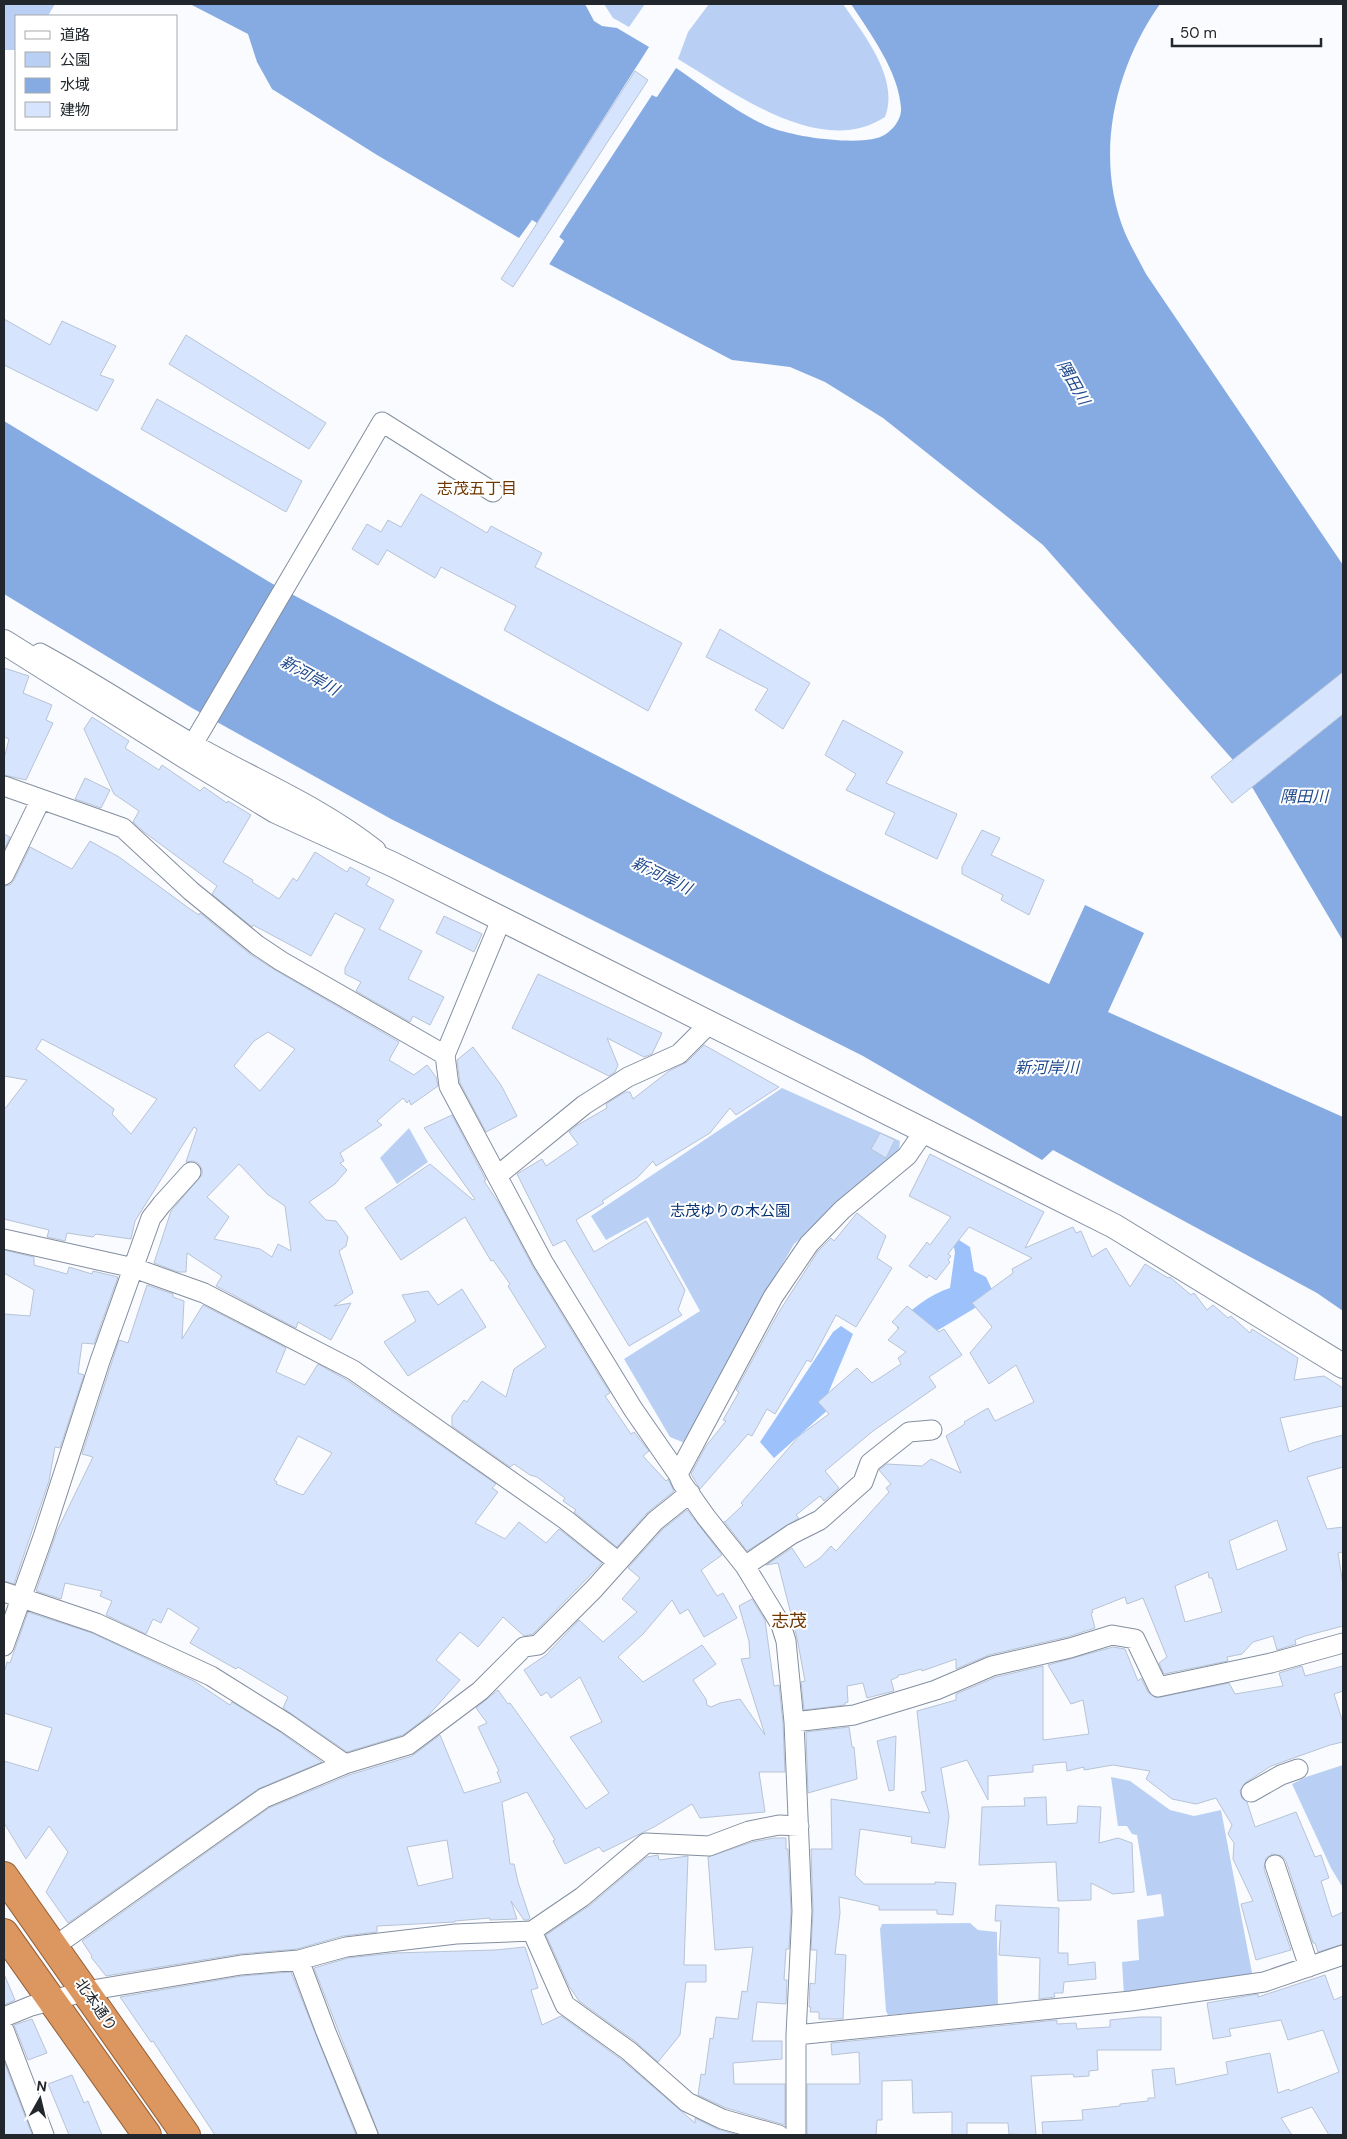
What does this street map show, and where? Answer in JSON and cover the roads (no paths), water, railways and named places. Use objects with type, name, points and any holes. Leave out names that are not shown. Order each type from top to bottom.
[{"type":"highway","name":"北本通り","points":[[4,1876],[86,1990],[186,2135]]},
{"type":"highway","points":[[4,1933],[146,2135]]},
{"type":"street","points":[[193,744],[382,422],[493,492]]},
{"type":"street","points":[[4,633],[72,670],[193,744],[278,788],[354,832],[394,865]]},
{"type":"street","points":[[4,642],[276,811],[394,865],[1114,1226],[1343,1366]]},
{"type":"street","points":[[4,786],[123,828],[191,891],[257,945],[281,962],[445,1055]]},
{"type":"street","points":[[4,876],[41,799]]},
{"type":"street","points":[[501,920],[445,1055],[449,1086],[544,1265],[633,1409],[678,1474],[682,1483],[745,1566],[781,1624],[786,1641],[794,1722],[802,1911],[796,2035],[796,2135]]},
{"type":"street","points":[[497,1176],[584,1105],[628,1077],[679,1054],[709,1024]]},
{"type":"street","points":[[678,1474],[773,1297],[809,1244],[842,1210],[907,1156],[925,1130]]},
{"type":"street","points":[[4,1646],[12,1595],[43,1537],[100,1361],[151,1218],[192,1172]]},
{"type":"street","points":[[4,1239],[134,1268],[204,1293],[353,1370],[566,1520],[618,1562]]},
{"type":"street","points":[[745,1566],[792,1534],[820,1520],[863,1482],[870,1463],[909,1432],[932,1430]]},
{"type":"street","points":[[55,1946],[264,1798],[345,1764],[408,1744],[480,1691],[524,1647],[538,1645],[655,1522],[690,1493]]},
{"type":"street","points":[[12,1595],[96,1623],[211,1676],[345,1764]]},
{"type":"street","points":[[794,1722],[854,1715],[936,1690],[992,1666],[1070,1648],[1112,1635],[1135,1639],[1158,1687],[1271,1663],[1343,1644]]},
{"type":"street","points":[[1251,1792],[1281,1775],[1298,1769]]},
{"type":"street","points":[[4,2017],[86,1990],[182,1976],[226,1967],[299,1960],[346,1947],[456,1934],[532,1931],[582,1897],[646,1843],[709,1846],[748,1831],[779,1825],[799,1826]]},
{"type":"street","points":[[1276,1865],[1309,1967]]},
{"type":"street","points":[[532,1931],[565,2005],[629,2051],[687,2102],[722,2119],[779,2135]]},
{"type":"street","points":[[796,2035],[1131,2001],[1264,1982],[1343,1955]]},
{"type":"street","points":[[299,1960],[368,2135]]},
{"type":"street","points":[[4,2030],[44,2135]]},
{"type":"water","points":[[190,4],[585,4],[594,21],[602,26],[617,28],[649,47],[537,223],[532,220],[519,238],[377,155],[272,89],[257,62],[248,34]]},
{"type":"water","points":[[851,4],[1160,4],[1144,29],[1131,57],[1121,85],[1114,114],[1110,144],[1111,174],[1116,204],[1125,233],[1146,274],[1343,565],[1343,672],[1233,760],[1043,545],[883,418],[825,382],[790,367],[732,360],[549,264],[564,241],[559,237],[642,88],[657,97],[676,68],[748,116],[760,123],[782,131],[809,137],[853,141],[877,138],[890,131],[901,113],[899,94],[882,53]]},
{"type":"water","name":"新河岸川","points":[[4,421],[271,583],[497,704],[825,873],[1049,984],[1085,905],[1144,933],[1108,1012],[1343,1117],[1343,1311],[1317,1293],[1053,1150],[1042,1160],[863,1056],[391,819],[192,708],[4,594]]},
{"type":"water","name":"隅田川","points":[[1343,714],[1343,941],[1252,787]]},
{"type":"district","name":"志茂五丁目","points":[[477,488]]},
{"type":"district","name":"志茂","points":[[789,1621]]},
{"type":"park label","name":"志茂ゆりの木公園","points":[[730,1211]]}]
